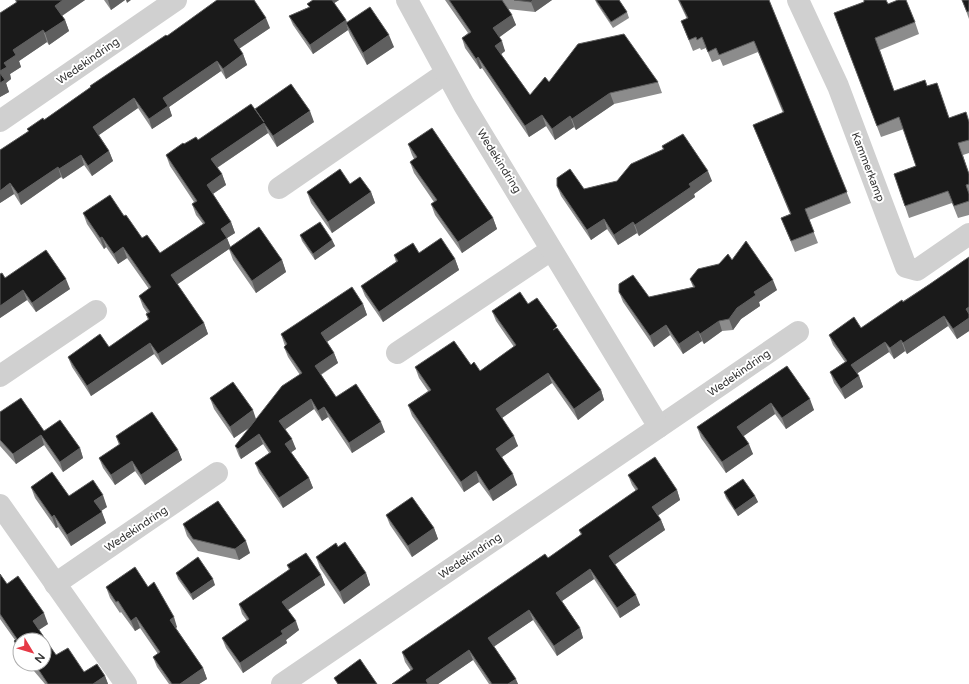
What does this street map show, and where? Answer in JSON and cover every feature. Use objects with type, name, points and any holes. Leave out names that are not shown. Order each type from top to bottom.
[{"type":"street","name":"Wedekindring","points":[[0,121],[176,0]]},
{"type":"street","name":"Wedekindring","points":[[407,0],[464,105],[527,207],[551,250],[591,313],[659,428]]},
{"type":"street","name":"Kammerkamp","points":[[798,0],[838,86],[906,267],[917,270],[969,234]]},
{"type":"street","points":[[279,188],[446,73]]},
{"type":"street","points":[[397,353],[551,250]]},
{"type":"street","points":[[0,376],[96,311]]},
{"type":"street","name":"Wedekindring","points":[[282,684],[798,332]]},
{"type":"street","name":"Wedekindring","points":[[55,584],[218,473]]},
{"type":"street","points":[[0,505],[126,684]]},
{"type":"building","points":[[16,0],[63,0],[55,6],[65,20],[45,33],[43,30],[13,50],[16,55],[4,63],[7,67],[0,71],[0,13],[17,2]]},
{"type":"building","points":[[217,0],[254,0],[266,18],[234,40],[243,54],[223,69],[217,61],[163,98],[168,106],[149,119],[134,98],[93,127],[109,151],[88,166],[81,155],[59,169],[58,167],[18,194],[10,183],[0,191],[0,150],[29,131],[27,129],[43,118],[44,120],[91,87],[90,86],[166,35],[167,36]]},
{"type":"building","points":[[313,0],[332,0],[346,20],[310,45],[289,16],[310,7],[307,4]]},
{"type":"building","points":[[449,0],[502,0],[512,15],[493,28],[502,41],[495,46],[530,95],[545,77],[549,82],[578,44],[624,34],[658,82],[610,93],[572,119],[570,116],[552,129],[542,115],[525,126],[478,57],[476,59],[462,38],[471,32]]},
{"type":"building","points":[[514,0],[533,0],[531,2]]},
{"type":"building","points":[[596,0],[619,0],[627,12],[611,22]]},
{"type":"building","points":[[679,0],[769,0],[847,192],[805,209],[814,232],[791,241],[781,218],[791,214],[753,125],[784,112],[754,41],[719,55],[716,48],[708,52],[702,37],[697,40],[696,37],[689,40],[681,21],[688,18]]},
{"type":"building","points":[[864,0],[886,0],[888,4],[898,0],[906,0],[915,22],[875,38],[894,91],[925,80],[927,86],[937,83],[949,118],[966,112],[969,122],[969,140],[958,143],[969,174],[969,184],[966,185],[969,194],[969,201],[954,206],[948,191],[905,206],[894,174],[916,166],[899,117],[877,126],[834,13],[864,2]]},
{"type":"building","points":[[962,0],[969,0],[969,11],[967,12]]},
{"type":"building","points":[[370,7],[389,35],[363,53],[346,23]]},
{"type":"building","points":[[0,73],[5,80],[0,83]]},
{"type":"building","points":[[291,84],[310,111],[273,136],[264,123],[211,159],[222,174],[207,185],[231,222],[221,229],[227,238],[171,275],[204,323],[158,354],[150,343],[87,386],[68,357],[100,334],[109,347],[149,319],[146,314],[150,312],[139,296],[151,287],[123,247],[114,254],[102,237],[100,238],[83,213],[110,195],[124,216],[126,215],[142,238],[147,235],[160,253],[205,223],[192,204],[197,201],[166,155],[183,143],[184,144],[196,137],[198,140],[251,104],[264,122],[255,109]]},
{"type":"building","points":[[432,128],[493,218],[458,242],[431,204],[437,200],[410,162],[417,157],[408,144]]},
{"type":"building","points":[[683,134],[708,171],[689,184],[691,187],[672,200],[635,225],[633,222],[614,235],[604,219],[587,230],[557,186],[557,178],[570,169],[584,189],[617,181],[631,164],[664,149],[662,146]]},
{"type":"building","points":[[340,169],[350,184],[360,177],[371,192],[328,222],[307,192]]},
{"type":"building","points":[[320,222],[332,240],[313,254],[300,235]]},
{"type":"building","points":[[259,227],[282,260],[252,281],[229,248]]},
{"type":"building","points":[[441,238],[455,259],[379,312],[361,286],[398,261],[394,255],[413,243],[419,253]]},
{"type":"building","points":[[746,241],[773,280],[754,292],[756,295],[737,308],[729,319],[719,321],[700,334],[698,331],[679,344],[666,325],[650,336],[619,292],[619,284],[633,275],[649,297],[695,287],[690,279],[698,269],[719,264],[728,254],[732,260]]},
{"type":"building","points":[[46,250],[66,279],[32,303],[23,290],[0,306],[0,274],[2,273],[5,278]]},
{"type":"building","points":[[969,257],[969,307],[966,309],[969,314],[969,318],[953,329],[944,316],[903,343],[901,340],[890,348],[885,342],[851,365],[859,376],[841,389],[830,372],[847,361],[829,335],[854,317],[861,328],[902,300],[903,302]]},
{"type":"building","points":[[352,287],[363,304],[321,333],[334,353],[315,366],[336,397],[356,384],[381,422],[349,443],[324,407],[318,411],[311,399],[279,421],[292,439],[285,444],[309,478],[279,498],[255,463],[271,452],[259,434],[238,449],[235,446],[282,386],[302,373],[284,347],[287,344],[281,334]]},
{"type":"building","points":[[520,292],[528,304],[537,298],[557,326],[553,330],[557,328],[601,390],[574,409],[548,373],[496,409],[514,436],[496,449],[513,474],[489,491],[476,471],[461,482],[408,405],[431,390],[415,367],[454,341],[471,365],[474,362],[480,371],[516,345],[492,311]]},
{"type":"building","points":[[787,366],[810,399],[782,418],[771,403],[737,427],[749,444],[722,462],[697,427]]},
{"type":"building","points":[[233,382],[253,410],[230,427],[210,398]]},
{"type":"building","points":[[21,398],[44,431],[60,420],[80,448],[60,462],[41,435],[13,454],[0,440],[0,412]]},
{"type":"building","points":[[152,412],[178,450],[141,475],[132,461],[111,475],[99,458],[120,444],[116,436]]},
{"type":"building","points":[[655,457],[677,490],[652,507],[661,520],[609,556],[636,595],[617,608],[590,569],[556,593],[580,628],[554,646],[529,610],[488,638],[516,679],[508,684],[492,684],[469,650],[426,680],[428,684],[392,684],[413,669],[402,652],[545,554],[548,558],[582,534],[579,530],[638,489],[628,475]]},
{"type":"building","points":[[52,472],[69,496],[93,480],[103,495],[94,501],[102,512],[67,535],[54,515],[52,517],[31,487]]},
{"type":"building","points":[[743,479],[755,496],[735,510],[724,492]]},
{"type":"building","points":[[412,497],[434,528],[408,546],[386,515]]},
{"type":"building","points":[[218,501],[246,541],[235,549],[193,539],[183,524]]},
{"type":"building","points":[[345,542],[366,573],[340,592],[316,557],[336,543],[338,547]]},
{"type":"building","points":[[306,553],[321,575],[282,602],[296,621],[281,631],[283,634],[240,663],[222,638],[249,619],[239,604],[290,569],[287,565]]},
{"type":"building","points":[[198,557],[213,579],[191,594],[176,573]]},
{"type":"building","points":[[135,567],[148,587],[154,582],[174,617],[170,620],[203,668],[180,684],[172,684],[153,657],[160,652],[136,617],[131,621],[118,601],[116,602],[106,587]]},
{"type":"building","points":[[0,574],[7,584],[18,576],[44,613],[33,621],[40,632],[12,632],[0,614]]},
{"type":"building","points":[[68,648],[84,672],[97,664],[105,676],[93,684],[48,684],[40,672],[52,672],[52,649],[56,655]]},
{"type":"building","points":[[360,659],[377,684],[338,684],[334,678]]}]
